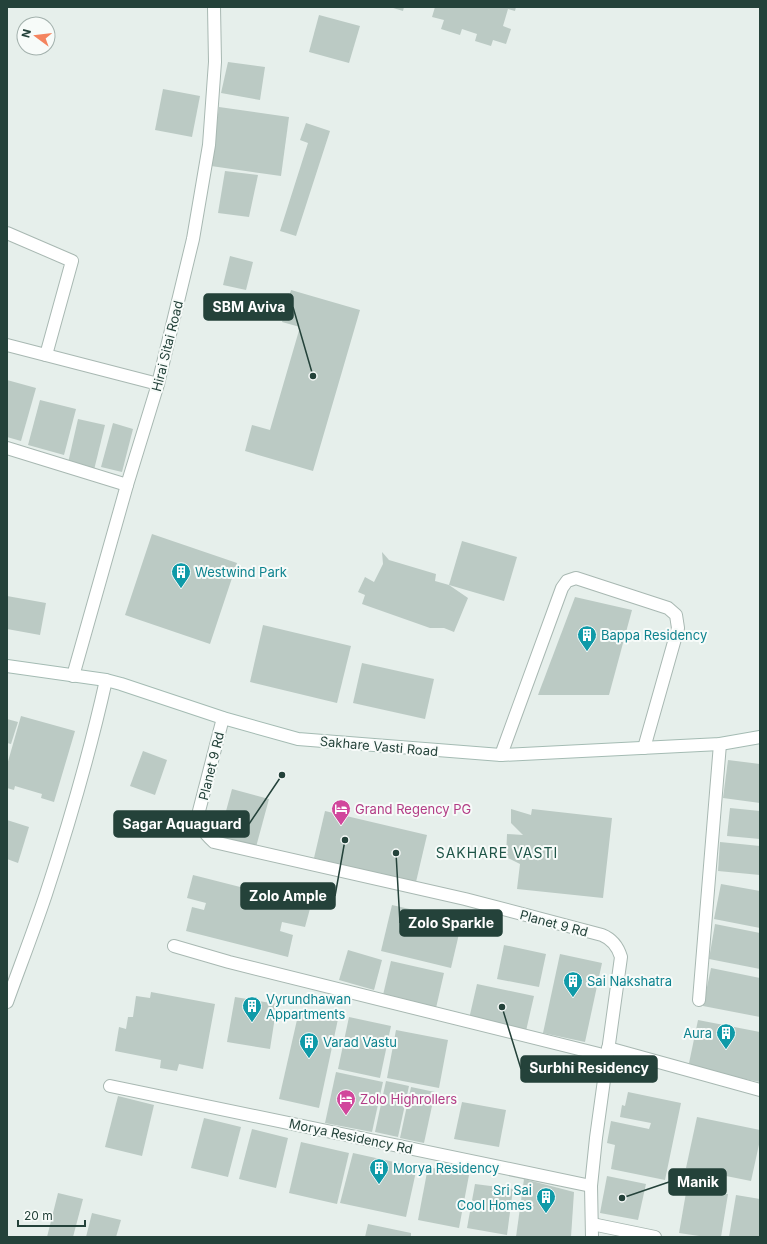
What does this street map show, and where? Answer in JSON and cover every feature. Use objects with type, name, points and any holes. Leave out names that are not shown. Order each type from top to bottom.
[{"type":"street","name":"Hirai Sitai Road","points":[[73,676],[127,485],[158,384],[193,239],[209,145],[215,62],[214,7]]},
{"type":"street","points":[[7,234],[72,261],[46,355]]},
{"type":"street","points":[[7,345],[158,384]]},
{"type":"street","points":[[7,448],[127,485]]},
{"type":"street","points":[[501,755],[562,588],[567,581],[576,578],[668,608],[676,615],[678,628],[644,748]]},
{"type":"street","name":"Sakhare Vasti Road","points":[[7,666],[106,680],[223,718],[298,739],[501,755],[720,744],[760,737]]},
{"type":"street","points":[[7,1002],[46,894],[78,789],[98,717],[106,680]]},
{"type":"street","name":"Planet 9 Rd","points":[[223,718],[199,811],[200,825],[208,837],[214,842],[465,899],[610,938],[621,957],[596,1138],[591,1186],[592,1237]]},
{"type":"street","points":[[699,1000],[720,744]]},
{"type":"street","points":[[174,946],[229,962],[608,1052],[760,1090]]},
{"type":"street","name":"Morya Residency Rd","points":[[110,1086],[591,1186]]},
{"type":"street","points":[[592,1224],[656,1237]]},
{"type":"building","points":[[390,7],[404,7],[403,11]]},
{"type":"building","points":[[435,7],[516,7],[515,11],[508,9],[503,26],[511,29],[506,44],[493,40],[491,46],[475,41],[477,34],[462,29],[460,35],[441,29],[444,20],[432,17]]},
{"type":"building","points":[[319,15],[360,26],[349,63],[309,52]]},
{"type":"building","points":[[228,62],[265,67],[260,100],[221,93]]},
{"type":"building","points":[[163,89],[200,96],[192,137],[155,130]]},
{"type":"building","points":[[219,107],[289,117],[281,176],[211,166]]},
{"type":"building","points":[[306,123],[330,131],[296,236],[280,231],[308,143],[300,140]]},
{"type":"building","points":[[225,171],[258,175],[249,217],[218,213]]},
{"type":"building","points":[[230,256],[253,262],[246,290],[223,285]]},
{"type":"building","points":[[291,290],[360,310],[313,471],[245,451],[252,425],[270,430],[300,327],[282,322]]},
{"type":"building","points":[[7,380],[36,388],[21,441],[7,437]]},
{"type":"building","points":[[40,400],[76,409],[64,455],[28,445]]},
{"type":"building","points":[[78,419],[105,425],[94,470],[68,463]]},
{"type":"building","points":[[113,423],[133,429],[122,472],[101,467]]},
{"type":"building","name":"Westwind Park","points":[[152,534],[237,563],[210,644],[125,615]]},
{"type":"building","points":[[462,541],[517,557],[504,601],[449,585]]},
{"type":"building","points":[[382,552],[389,560],[436,574],[435,581],[449,585],[468,598],[454,632],[444,628],[430,628],[362,604],[365,595],[358,592],[365,577],[374,582],[383,564]]},
{"type":"building","points":[[7,596],[46,603],[40,635],[7,629]]},
{"type":"building","name":"Bappa Residency","points":[[575,597],[632,610],[609,695],[538,695]]},
{"type":"building","points":[[263,625],[351,646],[337,703],[250,682]]},
{"type":"building","points":[[362,663],[434,679],[425,719],[353,703]]},
{"type":"building","points":[[21,716],[75,731],[54,802],[41,798],[42,794],[15,786],[14,790],[7,788],[7,765]]},
{"type":"building","points":[[7,719],[18,722],[11,744],[7,743]]},
{"type":"building","points":[[143,751],[167,760],[155,795],[130,786]]},
{"type":"building","points":[[728,760],[760,764],[760,803],[723,798]]},
{"type":"building","points":[[232,789],[269,799],[256,847],[219,837]]},
{"type":"building","points":[[730,808],[760,811],[760,839],[727,836]]},
{"type":"building","points":[[511,809],[531,815],[532,809],[612,818],[603,898],[517,889],[520,864],[506,857],[507,834],[523,835],[511,823]]},
{"type":"building","points":[[325,811],[427,835],[416,882],[314,858]]},
{"type":"building","points":[[7,820],[29,827],[18,863],[7,859]]},
{"type":"building","points":[[720,842],[760,846],[760,875],[718,871]]},
{"type":"building","points":[[193,875],[311,905],[305,927],[282,922],[280,931],[293,935],[288,957],[186,931],[192,907],[204,910],[206,903],[187,898]]},
{"type":"building","points":[[721,884],[760,891],[760,928],[714,919]]},
{"type":"building","points":[[392,905],[462,921],[451,968],[381,951]]},
{"type":"building","points":[[715,924],[760,933],[760,969],[709,959]]},
{"type":"building","points":[[504,945],[546,954],[539,987],[497,979]]},
{"type":"building","points":[[348,950],[382,960],[374,990],[339,980]]},
{"type":"building","name":"Sai Nakshatra","points":[[560,954],[602,963],[585,1042],[543,1033]]},
{"type":"building","points":[[391,961],[444,973],[436,1008],[383,995]]},
{"type":"building","points":[[711,968],[760,978],[760,1017],[703,1006]]},
{"type":"building","points":[[477,984],[534,996],[526,1031],[469,1019]]},
{"type":"building","points":[[151,992],[215,1004],[203,1069],[179,1064],[177,1071],[160,1068],[161,1060],[115,1051],[119,1027],[126,1029],[128,1017],[133,1017],[136,996],[150,998]]},
{"type":"building","name":"Vyrundhawan Appartments","points":[[235,997],[277,1004],[270,1049],[227,1042]]},
{"type":"building","name":"Varad Vastu","points":[[299,1011],[338,1019],[319,1108],[279,1099]]},
{"type":"building","points":[[349,1017],[391,1026],[380,1078],[338,1069]]},
{"type":"building","name":"Aura","points":[[698,1020],[760,1032],[760,1082],[688,1068]]},
{"type":"building","points":[[396,1030],[448,1040],[439,1088],[387,1078]]},
{"type":"building","points":[[336,1072],[383,1082],[372,1132],[325,1123]]},
{"type":"building","points":[[386,1081],[409,1086],[398,1137],[375,1132]]},
{"type":"building","points":[[411,1087],[435,1092],[424,1143],[400,1138]]},
{"type":"building","points":[[628,1092],[681,1103],[665,1180],[611,1169],[615,1145],[607,1143],[611,1121],[649,1129],[651,1123],[620,1117],[622,1105],[625,1106]]},
{"type":"building","points":[[118,1096],[154,1105],[142,1156],[105,1147]]},
{"type":"building","points":[[462,1102],[506,1110],[499,1147],[454,1139]]},
{"type":"building","points":[[697,1117],[760,1130],[760,1140],[751,1181],[686,1168]]},
{"type":"building","points":[[204,1118],[241,1127],[228,1177],[191,1168]]},
{"type":"building","points":[[252,1129],[288,1138],[276,1188],[239,1179]]},
{"type":"building","points":[[301,1142],[349,1153],[337,1204],[289,1193]]},
{"type":"building","name":"Morya Residency","points":[[353,1153],[417,1167],[406,1217],[340,1203]]},
{"type":"building","points":[[428,1167],[469,1175],[459,1228],[418,1220]]},
{"type":"building","points":[[607,1176],[646,1184],[638,1220],[600,1213]]},
{"type":"building","name":"Sri Sai Cool Homes","points":[[524,1179],[574,1192],[571,1237],[516,1237]]},
{"type":"building","points":[[475,1184],[513,1189],[507,1235],[467,1228]]},
{"type":"building","points":[[687,1187],[728,1194],[721,1237],[706,1237],[679,1233]]},
{"type":"building","points":[[58,1193],[83,1199],[73,1237],[47,1237]]},
{"type":"building","points":[[736,1195],[760,1199],[760,1237],[729,1237]]},
{"type":"building","points":[[92,1213],[121,1220],[116,1237],[86,1237]]},
{"type":"building","points":[[368,1224],[411,1233],[411,1237],[365,1237]]},
{"type":"place","name":"SBM Aviva","points":[[313,376]]},
{"type":"place","name":"Westwind Park","points":[[181,589]]},
{"type":"place","name":"Bappa Residency","points":[[587,652]]},
{"type":"place","name":"Sagar Aquaguard","points":[[282,775]]},
{"type":"place","name":"Grand Regency PG","points":[[341,826]]},
{"type":"place","name":"Zolo Ample","points":[[345,840]]},
{"type":"place","name":"Zolo Sparkle","points":[[396,853]]},
{"type":"place","name":"Sai Nakshatra","points":[[573,998]]},
{"type":"place","name":"Surbhi Residency","points":[[502,1007]]},
{"type":"place","name":"Vyrundhawan Appartments","points":[[252,1023]]},
{"type":"place","name":"Aura","points":[[726,1050]]},
{"type":"place","name":"Varad Vastu","points":[[309,1059]]},
{"type":"place","name":"Zolo Highrollers","points":[[346,1116]]},
{"type":"place","name":"Morya Residency","points":[[379,1185]]},
{"type":"place","name":"Manik","points":[[622,1198]]},
{"type":"place","name":"Sri Sai Cool Homes","points":[[546,1214]]},
{"type":"district","name":"SAKHARE VASTI","points":[[497,852]]}]
